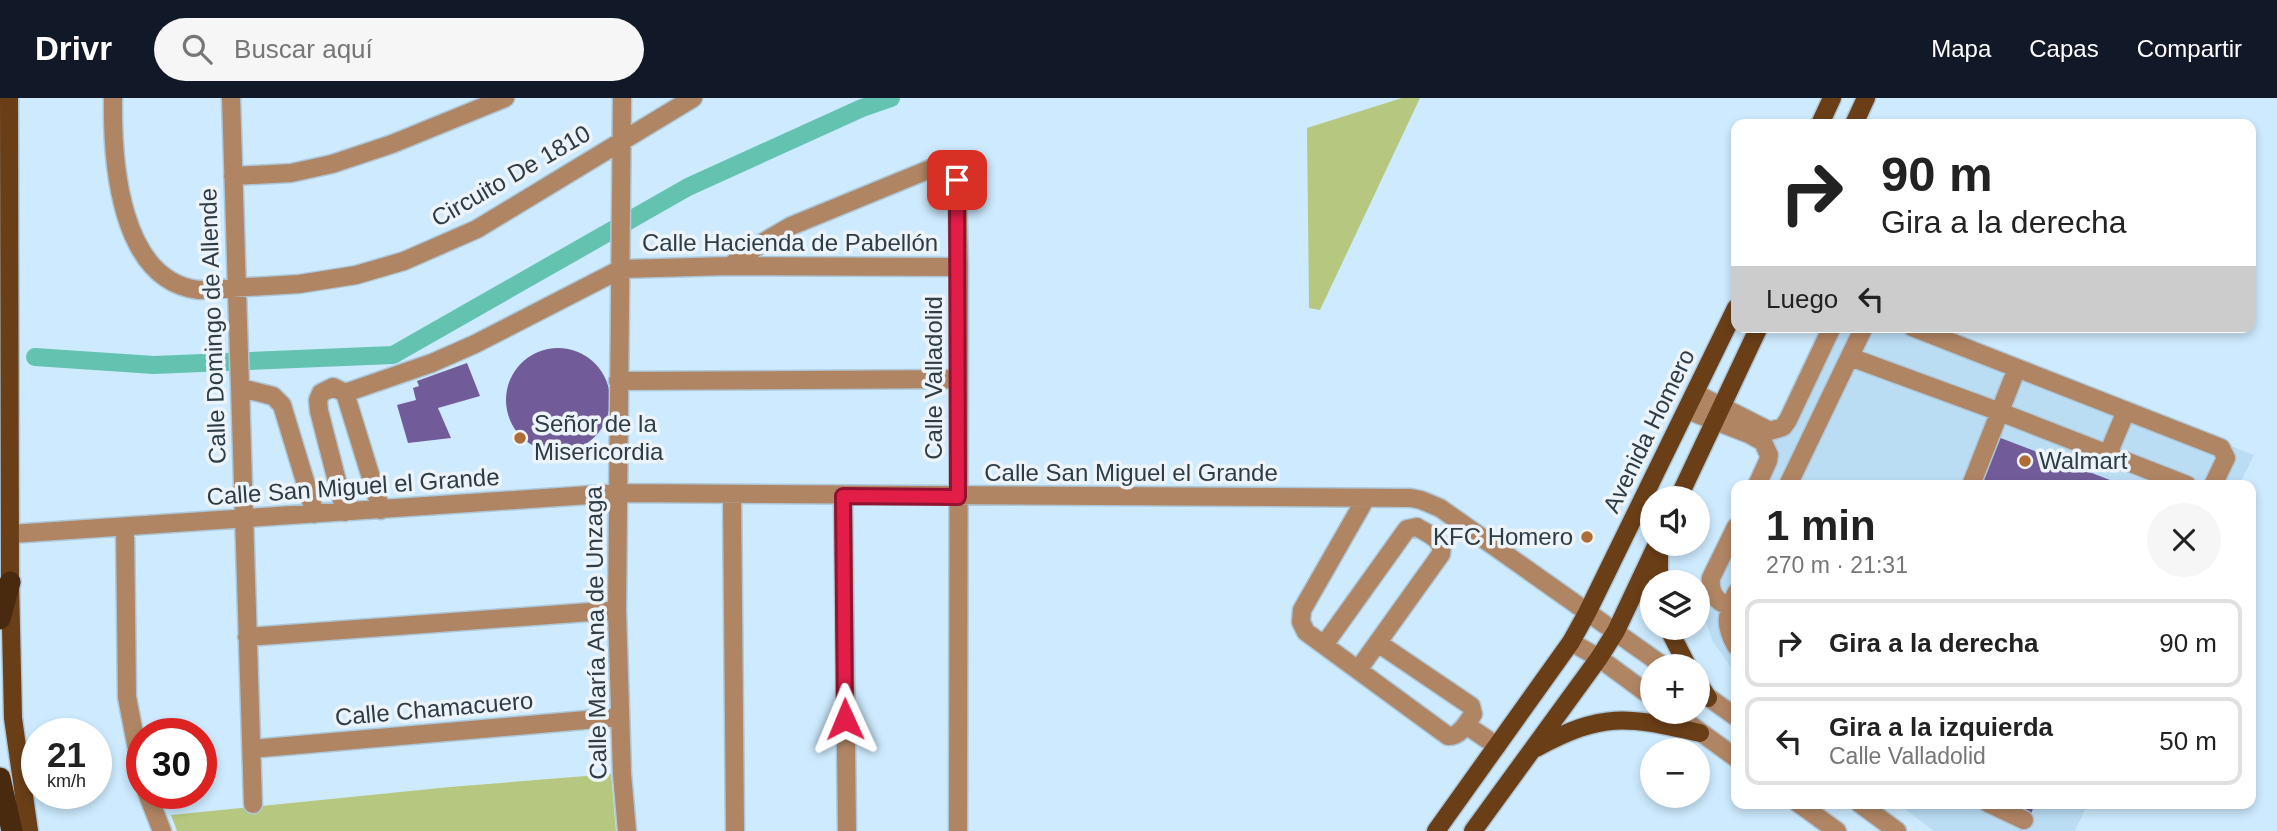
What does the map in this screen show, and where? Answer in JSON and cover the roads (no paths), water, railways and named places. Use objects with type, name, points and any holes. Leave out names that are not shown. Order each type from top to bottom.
[{"type":"highway","points":[[0,619],[10,582]]},
{"type":"highway","points":[[0,778],[12,831]]},
{"type":"main road","points":[[9,98],[10,582],[13,718],[30,831]]},
{"type":"main road","points":[[1822,119],[1832,98]]},
{"type":"main road","points":[[1856,119],[1866,98]]},
{"type":"main road","name":"Avenida Homero","points":[[1497,746],[1571,642],[1587,613],[1731,318]]},
{"type":"main road","points":[[1684,486],[1756,333]]},
{"type":"main road","points":[[1473,831],[1600,658],[1652,556]]},
{"type":"main road","points":[[1530,751],[1575,729],[1599,721],[1617,719],[1642,720],[1700,733]]},
{"type":"main road","points":[[1436,831],[1497,746]]},
{"type":"street","name":"Circuito De 1810","points":[[113,98],[113,141],[119,191],[137,244],[153,268],[170,282],[183,288],[199,290],[299,284],[356,275],[404,261],[477,229],[693,98]]},
{"type":"street","name":"Calle Domingo de Allende","points":[[231,98],[253,804]]},
{"type":"street","points":[[233,176],[292,173],[332,164],[392,144],[505,98]]},
{"type":"street","name":"Calle María Ana de Unzaga","points":[[622,98],[617,610],[622,775],[627,831]]},
{"type":"street","name":"Calle Valladolid","points":[[730,266],[791,226],[936,168],[949,171],[958,184],[958,831]]},
{"type":"street","name":"Calle Hacienda de Pabellón","points":[[621,269],[730,266],[959,267]]},
{"type":"street","points":[[345,512],[319,411],[318,400],[321,393],[333,387],[345,393],[432,363],[475,344],[621,269]]},
{"type":"street","points":[[1687,411],[1718,415],[1770,431],[1783,427],[1829,333]]},
{"type":"street","points":[[1790,480],[1861,333]]},
{"type":"street","points":[[1927,333],[2221,448],[2226,458],[2215,480]]},
{"type":"street","points":[[1850,357],[2174,480]]},
{"type":"street","points":[[1973,480],[2017,369]]},
{"type":"street","points":[[618,381],[959,379]]},
{"type":"street","points":[[240,382],[273,396],[282,405],[315,514]]},
{"type":"street","points":[[345,393],[381,510]]},
{"type":"street","points":[[1695,393],[1718,415],[1763,442],[1768,450],[1768,461],[1759,480]]},
{"type":"street","points":[[2108,454],[2126,411]]},
{"type":"street","name":"Calle San Miguel el Grande","points":[[10,534],[618,493],[1411,498],[1440,508],[1587,613]]},
{"type":"street","points":[[732,495],[735,831]]},
{"type":"street","points":[[843,496],[847,831]]},
{"type":"street","points":[[1366,498],[1302,610],[1303,627],[1448,736],[1457,735],[1472,714],[1471,706],[1378,643]]},
{"type":"street","points":[[125,527],[127,696],[131,718]]},
{"type":"street","points":[[1324,645],[1407,529],[1417,527],[1439,540],[1441,554],[1359,670]]},
{"type":"street","points":[[1731,537],[1710,585],[1715,598],[1731,602]]},
{"type":"street","points":[[1731,609],[1727,616],[1731,634]]},
{"type":"street","points":[[247,638],[617,610]]},
{"type":"street","points":[[1587,613],[1647,654]]},
{"type":"street","points":[[1571,642],[1600,658],[1640,688]]},
{"type":"street","points":[[1710,699],[1731,714]]},
{"type":"street","name":"Calle Chamacuero","points":[[252,750],[620,717]]},
{"type":"street","points":[[1688,724],[1731,755]]},
{"type":"street","points":[[1466,725],[1497,746]]},
{"type":"street","points":[[153,809],[162,831]]},
{"type":"street","points":[[1806,809],[1837,831]]},
{"type":"street","points":[[1868,809],[1897,831]]},
{"type":"street","points":[[2001,809],[2024,820]]},
{"type":"waterway","points":[[35,357],[154,365],[393,355],[688,187],[862,108],[891,98]]},
{"type":"place","name":"Señor de la Misericordia","points":[[520,438]]},
{"type":"place","name":"Walmart","points":[[2025,461]]},
{"type":"place","name":"KFC Homero","points":[[1587,537]]}]
